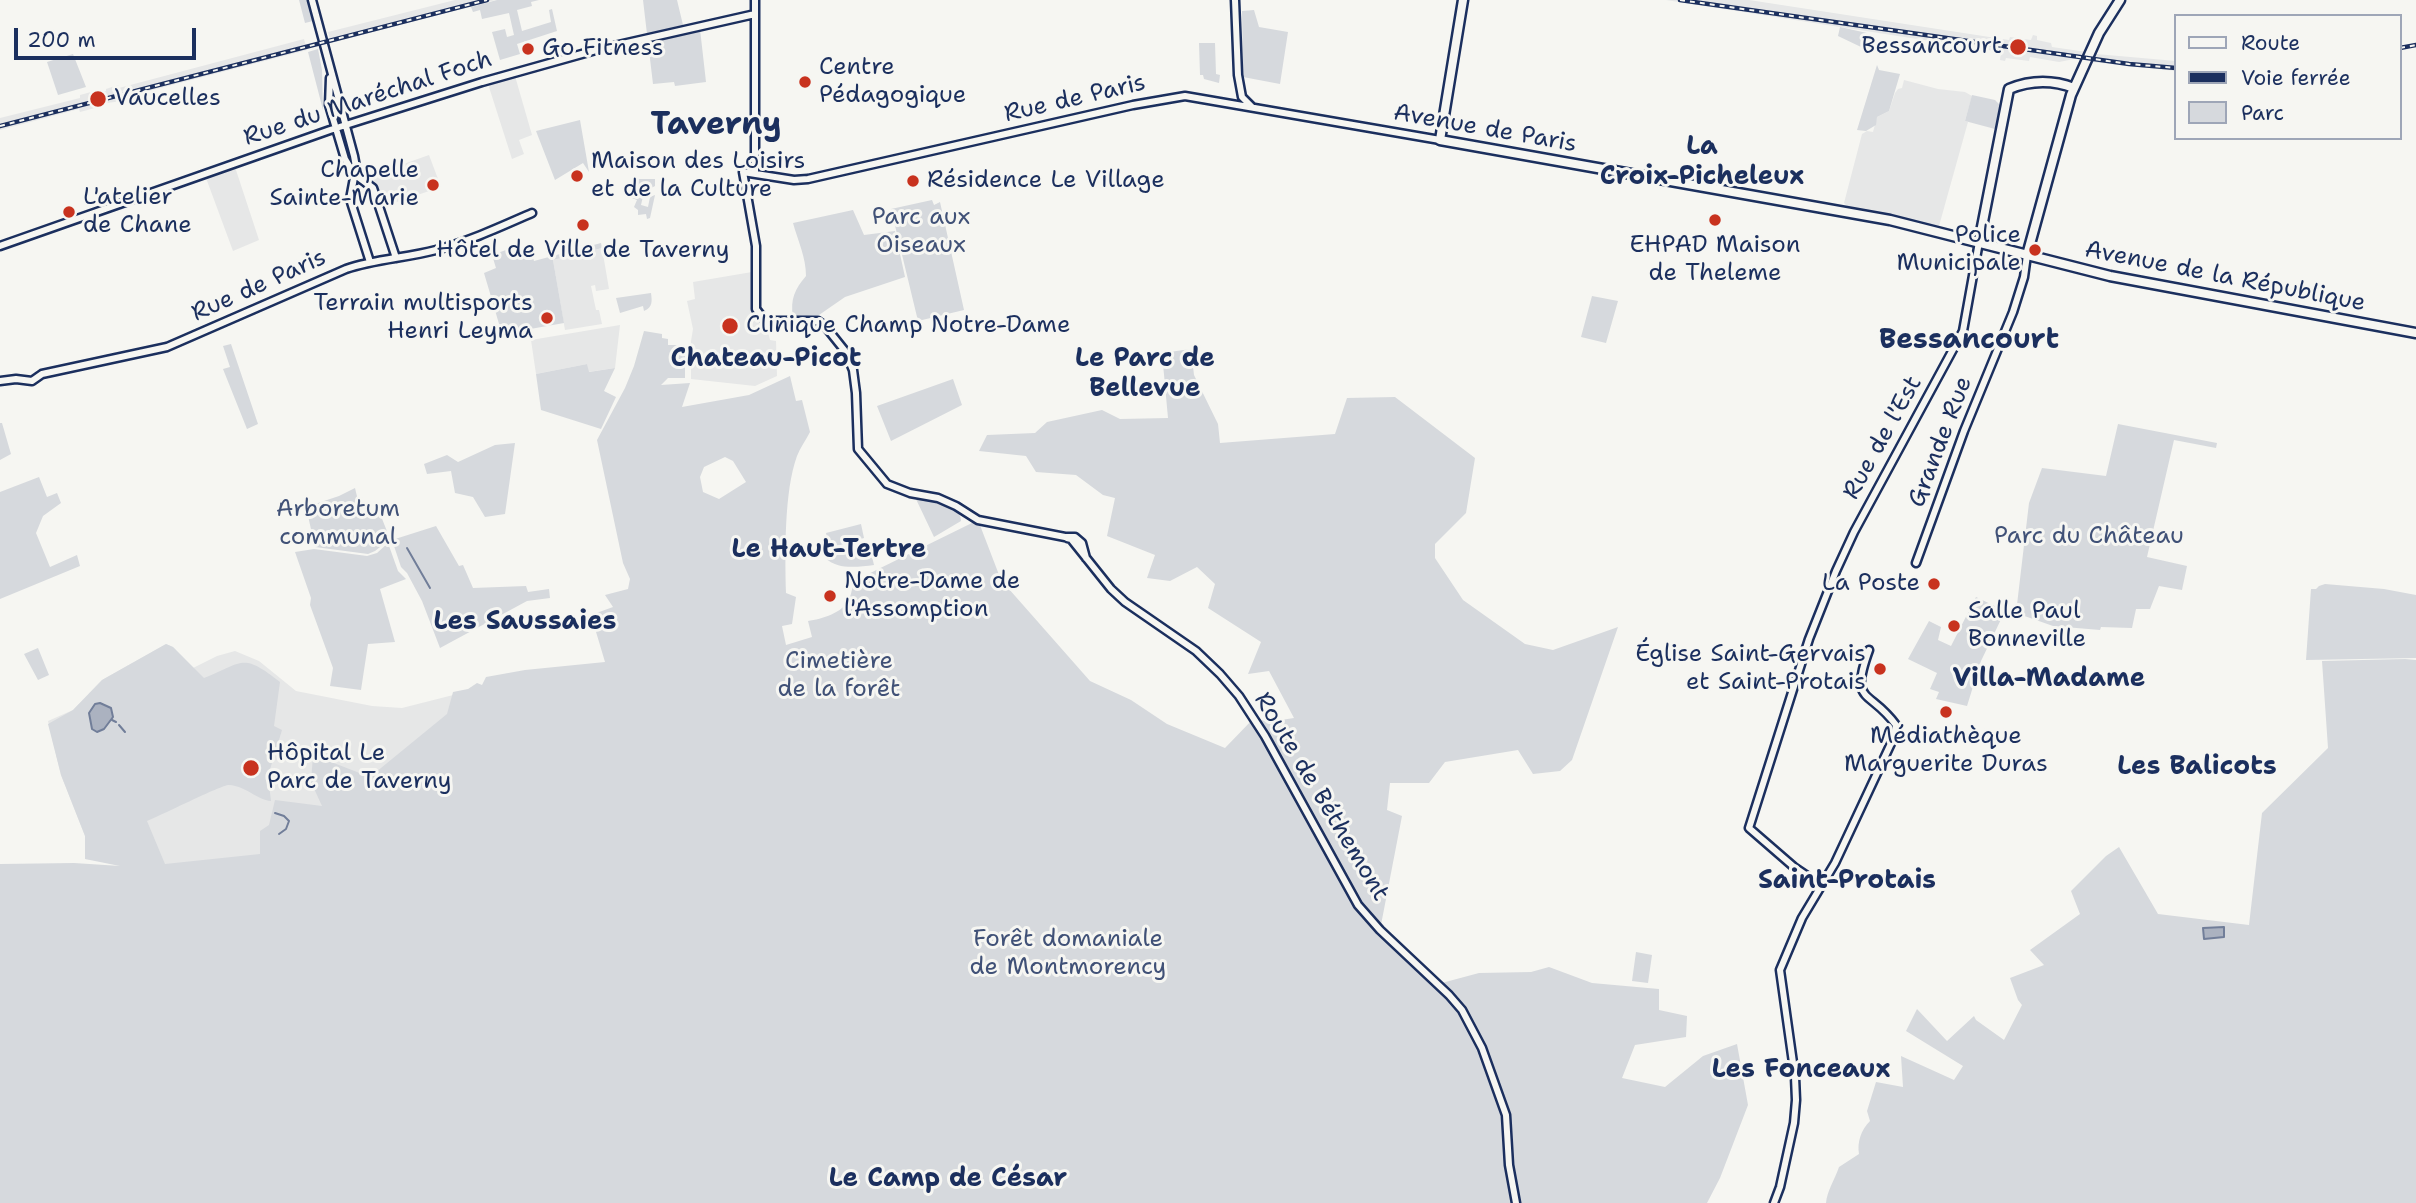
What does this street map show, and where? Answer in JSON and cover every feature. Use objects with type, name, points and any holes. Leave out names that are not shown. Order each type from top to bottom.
[{"type":"main road","points":[[1440,139],[1463,0]]},
{"type":"main road","points":[[2027,255],[2055,147],[2074,88],[2099,33],[2120,0]]},
{"type":"main road","points":[[1979,242],[2009,89],[2045,81],[2074,88]]},
{"type":"main road","name":"Avenue de Paris","points":[[1440,139],[1890,220],[2027,255]]},
{"type":"main road","name":"Avenue de la République","points":[[2027,255],[2110,276],[2416,334]]},
{"type":"street","points":[[312,0],[355,163],[350,198],[370,262]]},
{"type":"street","points":[[755,0],[755,172]]},
{"type":"street","points":[[1235,0],[1240,88],[1242,97],[1252,107]]},
{"type":"street","name":"Rue du Maréchal Foch","points":[[0,246],[335,128],[493,78],[588,52],[755,14]]},
{"type":"street","points":[[330,73],[328,101],[345,159],[355,174],[373,188],[396,258]]},
{"type":"street","points":[[1227,104],[1237,100],[1240,88]]},
{"type":"street","name":"Rue de Paris","points":[[1065,537],[978,520],[937,498],[895,489],[887,484],[858,449],[855,383],[851,363],[845,351],[818,321],[769,321],[756,309],[756,246],[743,172],[794,180],[808,179],[1154,100],[1185,96],[1252,107]]},
{"type":"street","name":"Avenue de Paris","points":[[1252,107],[1440,139]]},
{"type":"street","name":"Rue de Paris","points":[[0,381],[32,381],[42,374],[167,347],[346,269],[468,241],[532,213]]},
{"type":"street","name":"Rue de l'Est","points":[[1822,886],[1794,867],[1749,828],[1809,639],[1854,532],[1963,331],[1970,280],[1979,242]]},
{"type":"street","name":"Grande Rue","points":[[1916,563],[1964,431],[2012,312],[2024,277],[2027,255]]},
{"type":"street","name":"Route de Béthemont","points":[[1065,537],[1078,539],[1086,558],[1125,602],[1196,651],[1239,696],[1265,736],[1358,905],[1462,1010],[1486,1058],[1506,1115],[1509,1166],[1516,1203]]},
{"type":"street","points":[[1774,1203],[1794,1123],[1796,1100],[1796,1077],[1780,970],[1802,919],[1854,825],[1894,737],[1896,724],[1863,694],[1860,686],[1869,650]]},
{"type":"shaded area","points":[[455,0],[495,0],[331,43],[328,32]]},
{"type":"shaded area","points":[[1666,0],[1749,0],[2009,40],[2010,37],[2031,40],[2033,35],[2037,36],[2037,40],[2051,43],[2052,47],[2087,52],[2084,60],[2059,62],[2030,57],[2029,61],[2006,58],[2005,61],[2000,60],[2001,52]]},
{"type":"shaded area","points":[[304,39],[307,50],[137,94],[129,97],[130,100],[99,104],[99,107],[80,112],[79,109],[0,130],[0,118],[80,98],[80,95],[91,92],[92,95],[118,85],[119,88]]},
{"type":"shaded area","points":[[2096,54],[2174,61],[2174,71],[2092,62]]},
{"type":"shaded area","points":[[515,76],[532,135],[519,140],[524,154],[512,159],[489,87],[491,83]]},
{"type":"shaded area","points":[[1904,80],[1938,89],[1965,92],[1972,96],[1965,121],[1968,122],[1939,226],[1847,206],[1844,203],[1862,134],[1873,132],[1877,117],[1889,111],[1895,93],[1902,88]]},
{"type":"shaded area","points":[[429,155],[441,187],[382,207],[374,184],[367,177]]},
{"type":"shaded area","points":[[235,167],[259,240],[233,251],[206,178]]},
{"type":"shaded area","points":[[602,248],[609,289],[596,291],[595,285],[591,286],[602,324],[565,330],[553,260]]},
{"type":"shaded area","name":"Clinique Champ Notre-Dame","points":[[752,272],[754,320],[766,323],[770,340],[776,341],[777,376],[755,386],[691,379],[693,329],[687,301],[695,299],[693,282]]},
{"type":"shaded area","points":[[620,325],[615,368],[588,372],[587,364],[536,374],[531,340]]},
{"type":"shaded area","name":"Hôpital Le Parc de Taverny","points":[[166,644],[173,647],[193,668],[217,656],[235,651],[259,661],[296,691],[372,706],[402,708],[469,691],[451,732],[252,873],[85,859],[85,836],[61,775],[48,721],[73,710],[102,680]]},
{"type":"shaded area","points":[[100,703],[111,708],[113,717],[104,729],[97,732],[92,729],[89,713],[95,704]]},
{"type":"shaded area","points":[[2224,927],[2224,937],[2204,939],[2203,928]]},
{"type":"green space","points":[[299,0],[308,0],[313,21],[305,23]]},
{"type":"green space","points":[[497,0],[539,0],[531,2],[532,6],[517,10],[522,31],[551,22],[549,10],[552,9],[557,31],[517,44],[520,54],[500,60],[492,32],[505,29],[507,37],[514,35],[509,13],[482,19],[480,10],[473,12],[471,7]]},
{"type":"green space","points":[[643,0],[677,0],[683,25],[647,34]]},
{"type":"green space","points":[[1254,10],[1259,27],[1288,32],[1280,84],[1243,77],[1242,11]]},
{"type":"green space","points":[[1840,27],[1867,33],[1861,47],[1838,36]]},
{"type":"green space","points":[[700,29],[706,82],[675,86],[674,82],[653,84],[648,42]]},
{"type":"green space","points":[[1199,43],[1215,43],[1219,83],[1204,79],[1203,75],[1200,75]]},
{"type":"green space","points":[[318,49],[322,70],[323,110],[308,52]]},
{"type":"green space","points":[[73,54],[86,87],[58,95],[47,62]]},
{"type":"green space","points":[[1877,65],[1879,70],[1900,74],[1889,111],[1877,117],[1876,125],[1866,131],[1857,130]]},
{"type":"green space","points":[[1972,95],[1995,100],[2000,105],[1995,129],[1965,121]]},
{"type":"green space","points":[[580,120],[589,172],[583,163],[555,180],[536,131]]},
{"type":"green space","points":[[635,179],[655,179],[655,186],[644,192],[641,205],[648,207],[650,197],[655,195],[650,218],[647,219],[646,214],[638,215],[638,210],[634,207],[637,200],[632,198],[637,198],[634,194],[637,192],[633,190],[637,189]]},
{"type":"green space","name":"Parc aux Oiseaux","points":[[932,200],[934,205],[940,202],[964,310],[918,321],[891,209]]},
{"type":"green space","points":[[853,210],[864,235],[895,231],[905,277],[845,297],[819,315],[793,317],[794,295],[806,276],[806,269],[793,223]]},
{"type":"green space","points":[[601,243],[602,248],[553,260],[564,323],[502,334],[484,273],[496,268],[492,255],[517,246],[519,251],[530,248],[534,261]]},
{"type":"green space","points":[[651,293],[649,308],[644,311],[643,306],[620,313],[616,298]]},
{"type":"green space","points":[[1592,296],[1618,301],[1606,343],[1581,337]]},
{"type":"green space","name":"Forêt domaniale de Montmorency","points":[[644,331],[662,334],[662,338],[668,339],[668,345],[685,345],[685,378],[668,378],[661,385],[690,383],[682,407],[749,395],[790,376],[796,401],[802,400],[810,432],[797,456],[790,487],[786,593],[796,597],[792,624],[782,626],[786,645],[812,637],[808,621],[826,617],[842,608],[849,599],[854,581],[978,520],[1001,580],[1090,681],[1131,700],[1167,724],[1225,748],[1254,718],[1268,722],[1294,718],[1269,671],[1248,674],[1261,642],[1208,608],[1215,584],[1197,567],[1170,581],[1147,578],[1155,555],[1107,536],[1115,498],[1103,495],[1076,475],[1036,472],[1026,456],[979,451],[987,435],[1035,433],[1047,422],[1102,410],[1120,419],[1168,418],[1162,353],[1191,349],[1194,375],[1218,424],[1220,443],[1335,434],[1347,398],[1395,397],[1475,458],[1466,513],[1435,544],[1435,558],[1463,600],[1525,644],[1553,650],[1618,627],[1572,760],[1560,771],[1533,774],[1518,750],[1445,762],[1429,783],[1390,783],[1387,810],[1402,816],[1380,930],[1438,984],[1479,973],[1531,972],[1549,967],[1592,983],[1659,989],[1659,1010],[1687,1016],[1686,1037],[1635,1045],[1622,1078],[1665,1087],[1703,1056],[1737,1044],[1748,1105],[1720,1178],[1707,1203],[0,1203],[0,864],[74,863],[120,866],[85,859],[85,836],[61,775],[48,724],[73,710],[102,680],[166,644],[173,647],[204,678],[236,664],[250,663],[258,666],[280,682],[274,726],[282,730],[268,776],[271,801],[229,785],[147,821],[165,864],[260,854],[260,831],[269,825],[275,800],[322,806],[311,782],[313,755],[370,777],[447,714],[453,692],[468,689],[477,683],[482,685],[486,677],[605,662],[591,615],[613,607],[605,595],[628,589],[630,579],[623,563],[597,440],[634,366]],"holes":[[[725,457],[733,461],[746,482],[719,499],[703,492],[700,477],[704,467]]]},
{"type":"green space","points":[[231,344],[258,424],[247,429],[223,369],[230,367],[223,346]]},
{"type":"green space","points":[[587,364],[589,372],[615,368],[604,391],[616,397],[601,429],[541,410],[536,374]]},
{"type":"green space","points":[[953,379],[962,405],[891,441],[877,406]]},
{"type":"green space","points":[[0,423],[11,454],[0,460]]},
{"type":"green space","name":"Parc du Château","points":[[2118,424],[2217,443],[2216,448],[2174,440],[2147,557],[2187,566],[2182,590],[2159,586],[2150,609],[2136,609],[2132,628],[2101,627],[2100,630],[2053,626],[2016,613],[2029,503],[2042,468],[2106,476]]},
{"type":"green space","points":[[515,443],[505,514],[485,517],[473,497],[455,493],[451,471],[427,474],[424,464],[447,455],[458,462],[495,445]]},
{"type":"green space","points":[[39,477],[47,497],[57,493],[61,503],[43,516],[36,533],[50,567],[77,555],[80,566],[0,599],[0,492]]},
{"type":"green space","name":"Arboretum communal","points":[[355,488],[361,513],[379,511],[390,539],[368,554],[315,547],[306,507]]},
{"type":"green space","points":[[915,497],[950,505],[960,514],[961,521],[934,537]]},
{"type":"green space","points":[[861,524],[864,538],[830,548],[826,533]]},
{"type":"green space","points":[[436,526],[459,566],[463,565],[473,588],[526,586],[528,592],[549,589],[550,598],[527,601],[440,648],[422,601],[401,567],[392,540]]},
{"type":"green space","points":[[388,543],[398,571],[406,579],[380,589],[395,642],[368,644],[361,690],[330,686],[333,668],[310,605],[311,598],[295,552],[314,549],[367,556],[377,553]]},
{"type":"green space","points":[[869,544],[874,565],[842,566],[825,558]]},
{"type":"green space","points":[[2325,584],[2384,589],[2416,595],[2416,658],[2306,660],[2311,589]]},
{"type":"green space","points":[[1976,597],[2005,611],[1981,661],[1967,706],[1936,699],[1939,692],[1930,689],[1937,673],[1908,659],[1929,621],[1941,627],[1938,640],[1951,646]]},
{"type":"green space","points":[[38,648],[49,675],[38,680],[24,654]]},
{"type":"green space","points":[[2416,660],[2416,1203],[1826,1203],[1839,1167],[1859,1154],[1860,1136],[1870,1121],[1867,1111],[1876,1082],[1903,1087],[1901,1056],[1954,1080],[1963,1066],[1906,1031],[1917,1009],[1947,1041],[1974,1016],[2004,1040],[2022,1005],[2010,978],[2044,965],[2030,950],[2080,914],[2071,891],[2106,856],[2119,847],[2158,914],[2249,925],[2262,813],[2328,748],[2322,661]]},
{"type":"green space","points":[[1636,952],[1652,955],[1648,983],[1632,981]]},
{"type":"waterway","points":[[407,548],[430,588]]},
{"type":"waterway","points":[[112,720],[116,722]]},
{"type":"waterway","points":[[119,725],[125,732]]},
{"type":"waterway","points":[[275,813],[289,821],[286,829],[279,834]]},
{"type":"railway","points":[[0,126],[487,0]]},
{"type":"railway","points":[[1680,0],[2129,64],[2174,68]]},
{"type":"railway","points":[[2402,48],[2416,45]]},
{"type":"place","name":"Bessancourt","points":[[2018,47]]},
{"type":"place","name":"Go Fitness","points":[[528,49]]},
{"type":"place","name":"Centre Pédagogique","points":[[805,82]]},
{"type":"place","name":"Vaucelles","points":[[98,99]]},
{"type":"place","name":"Maison des Loisirs et de la Culture","points":[[577,176]]},
{"type":"place","name":"Résidence Le Village","points":[[913,181]]},
{"type":"place","name":"Chapelle Sainte-Marie","points":[[433,185]]},
{"type":"place","name":"L'atelier de Chane","points":[[69,212]]},
{"type":"place","name":"EHPAD Maison de Theleme","points":[[1715,220]]},
{"type":"place","name":"Hôtel de Ville de Taverny","points":[[583,225]]},
{"type":"place","name":"Police Municipale","points":[[2035,250]]},
{"type":"place","name":"Terrain multisports Henri Leyma","points":[[547,318]]},
{"type":"place","name":"Clinique Champ Notre-Dame","points":[[730,326]]},
{"type":"place","name":"La Poste","points":[[1934,584]]},
{"type":"place","name":"Notre-Dame de l'Assomption","points":[[830,596]]},
{"type":"place","name":"Salle Paul Bonneville","points":[[1954,626]]},
{"type":"place","name":"Église Saint-Gervais et Saint-Protais","points":[[1880,669]]},
{"type":"place","name":"Médiathèque Marguerite Duras","points":[[1946,712]]},
{"type":"place","name":"Hôpital Le Parc de Taverny","points":[[251,768]]},
{"type":"district","name":"Taverny","points":[[716,126]]},
{"type":"district","name":"La Croix-Picheleux","points":[[1702,162]]},
{"type":"district","name":"Bessancourt","points":[[1969,341]]},
{"type":"district","name":"Chateau-Picot","points":[[766,359]]},
{"type":"district","name":"Le Parc de Bellevue","points":[[1145,374]]},
{"type":"district","name":"Le Haut-Tertre","points":[[829,550]]},
{"type":"district","name":"Les Saussaies","points":[[525,622]]},
{"type":"district","name":"Villa-Madame","points":[[2049,679]]},
{"type":"district","name":"Les Balicots","points":[[2197,767]]},
{"type":"district","name":"Saint-Protais","points":[[1847,881]]},
{"type":"district","name":"Les Fonceaux","points":[[1801,1070]]},
{"type":"district","name":"Le Camp de César","points":[[948,1179]]},
{"type":"park label","name":"Cimetière de la forêt","points":[[839,676]]}]
